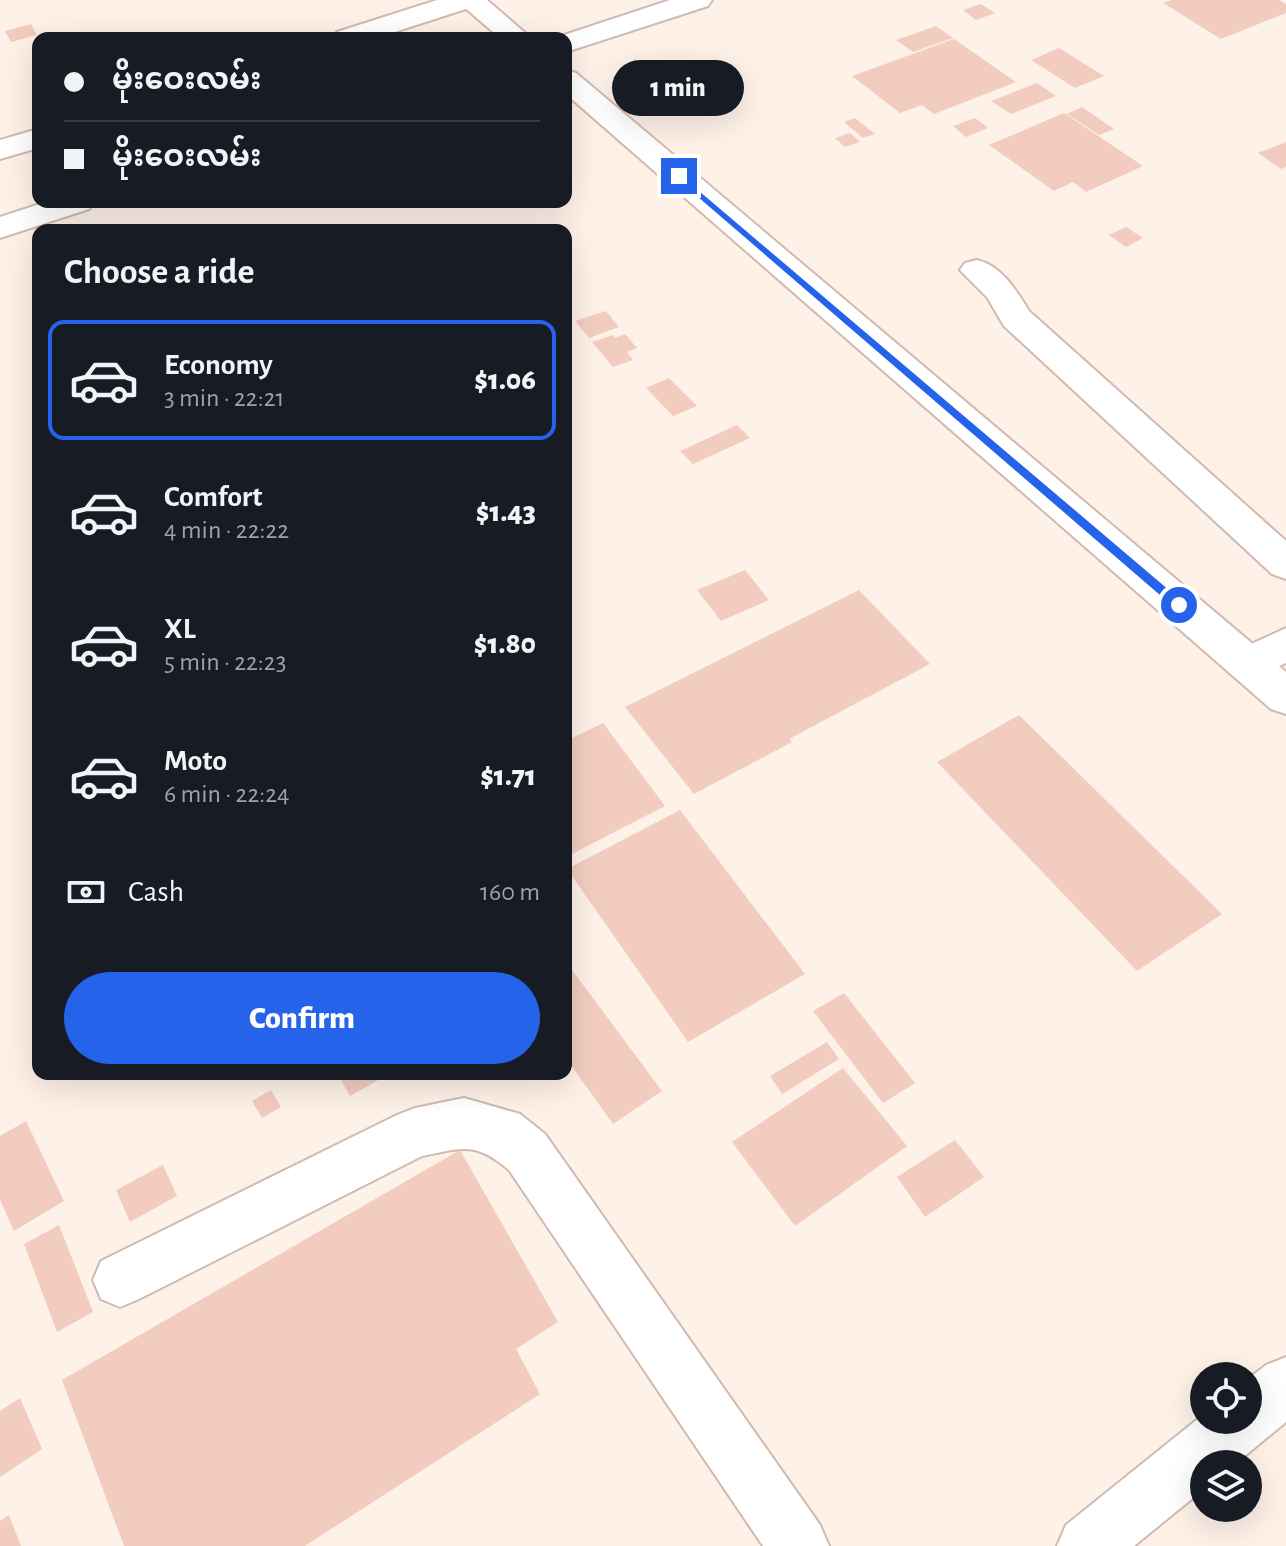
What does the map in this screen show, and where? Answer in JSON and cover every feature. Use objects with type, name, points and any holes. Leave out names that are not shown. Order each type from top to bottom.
[{"type":"street","points":[[366,32],[467,0],[509,32]]},
{"type":"street","points":[[572,41],[698,0]]},
{"type":"street","points":[[572,84],[1286,697]]},
{"type":"street","points":[[0,150],[32,140]]},
{"type":"street","points":[[0,228],[60,208]]},
{"type":"street","points":[[977,270],[1000,291],[1016,318],[1286,564]]},
{"type":"street","points":[[1247,664],[1286,644]]},
{"type":"street","points":[[120,1280],[415,1133],[464,1123],[502,1131],[527,1152],[799,1546]]},
{"type":"street","points":[[1262,1405],[1286,1385]]},
{"type":"street","points":[[1087,1546],[1226,1434]]},
{"type":"building","points":[[1172,0],[1279,0],[1286,4],[1286,13],[1221,39],[1163,3]]},
{"type":"building","points":[[981,4],[995,13],[976,20],[963,10]]},
{"type":"building","points":[[31,24],[35,32],[32,32],[32,36],[11,42],[5,31]]},
{"type":"building","points":[[936,26],[953,38],[913,52],[896,40]]},
{"type":"building","points":[[954,39],[1016,82],[934,114],[922,105],[900,113],[852,76]]},
{"type":"building","points":[[1059,48],[1104,76],[1075,88],[1031,60]]},
{"type":"building","points":[[1037,83],[1056,96],[1011,114],[991,101]]},
{"type":"building","points":[[1082,107],[1114,129],[1099,135],[1067,114]]},
{"type":"building","points":[[1064,113],[1143,166],[1086,192],[1073,182],[1054,191],[989,145]]},
{"type":"building","points":[[855,118],[875,134],[863,138],[844,122]]},
{"type":"building","points":[[975,118],[988,128],[966,137],[953,126]]},
{"type":"building","points":[[850,133],[860,142],[845,147],[835,138]]},
{"type":"building","points":[[1286,142],[1286,167],[1281,169],[1258,153]]},
{"type":"building","points":[[1126,227],[1143,238],[1126,247],[1109,235]]},
{"type":"building","points":[[606,311],[619,327],[589,338],[575,321]]},
{"type":"building","points":[[625,334],[637,348],[627,352],[633,360],[613,367],[592,342]]},
{"type":"building","points":[[669,378],[697,406],[673,416],[646,388]]},
{"type":"building","points":[[737,425],[750,438],[693,464],[680,451]]},
{"type":"building","points":[[745,570],[769,600],[721,621],[697,590]]},
{"type":"building","points":[[859,590],[930,664],[694,794],[625,707]]},
{"type":"building","points":[[1019,715],[1222,914],[1137,971],[937,762]]},
{"type":"building","points":[[603,723],[665,806],[572,854],[572,738]]},
{"type":"building","points":[[680,810],[805,974],[688,1042],[572,876],[572,866]]},
{"type":"building","points":[[572,970],[662,1091],[613,1124],[572,1066]]},
{"type":"building","points":[[844,993],[915,1083],[883,1103],[813,1011]]},
{"type":"building","points":[[827,1042],[839,1059],[782,1094],[770,1076]]},
{"type":"building","points":[[843,1068],[907,1146],[795,1226],[732,1142]]},
{"type":"building","points":[[341,1080],[378,1080],[350,1096]]},
{"type":"building","points":[[271,1090],[281,1107],[262,1118],[252,1101]]},
{"type":"building","points":[[26,1121],[64,1201],[14,1231],[0,1200],[0,1136]]},
{"type":"building","points":[[955,1140],[984,1177],[925,1217],[897,1177]]},
{"type":"building","points":[[460,1150],[558,1322],[516,1349],[540,1394],[305,1546],[124,1546],[62,1380]]},
{"type":"building","points":[[163,1165],[177,1196],[130,1222],[116,1190]]},
{"type":"building","points":[[59,1225],[93,1312],[57,1332],[24,1244]]},
{"type":"building","points":[[20,1398],[42,1449],[0,1477],[0,1411]]},
{"type":"building","points":[[9,1515],[21,1546],[0,1546],[0,1521]]},
{"type":"route","points":[[679,176],[1179,605]]}]
